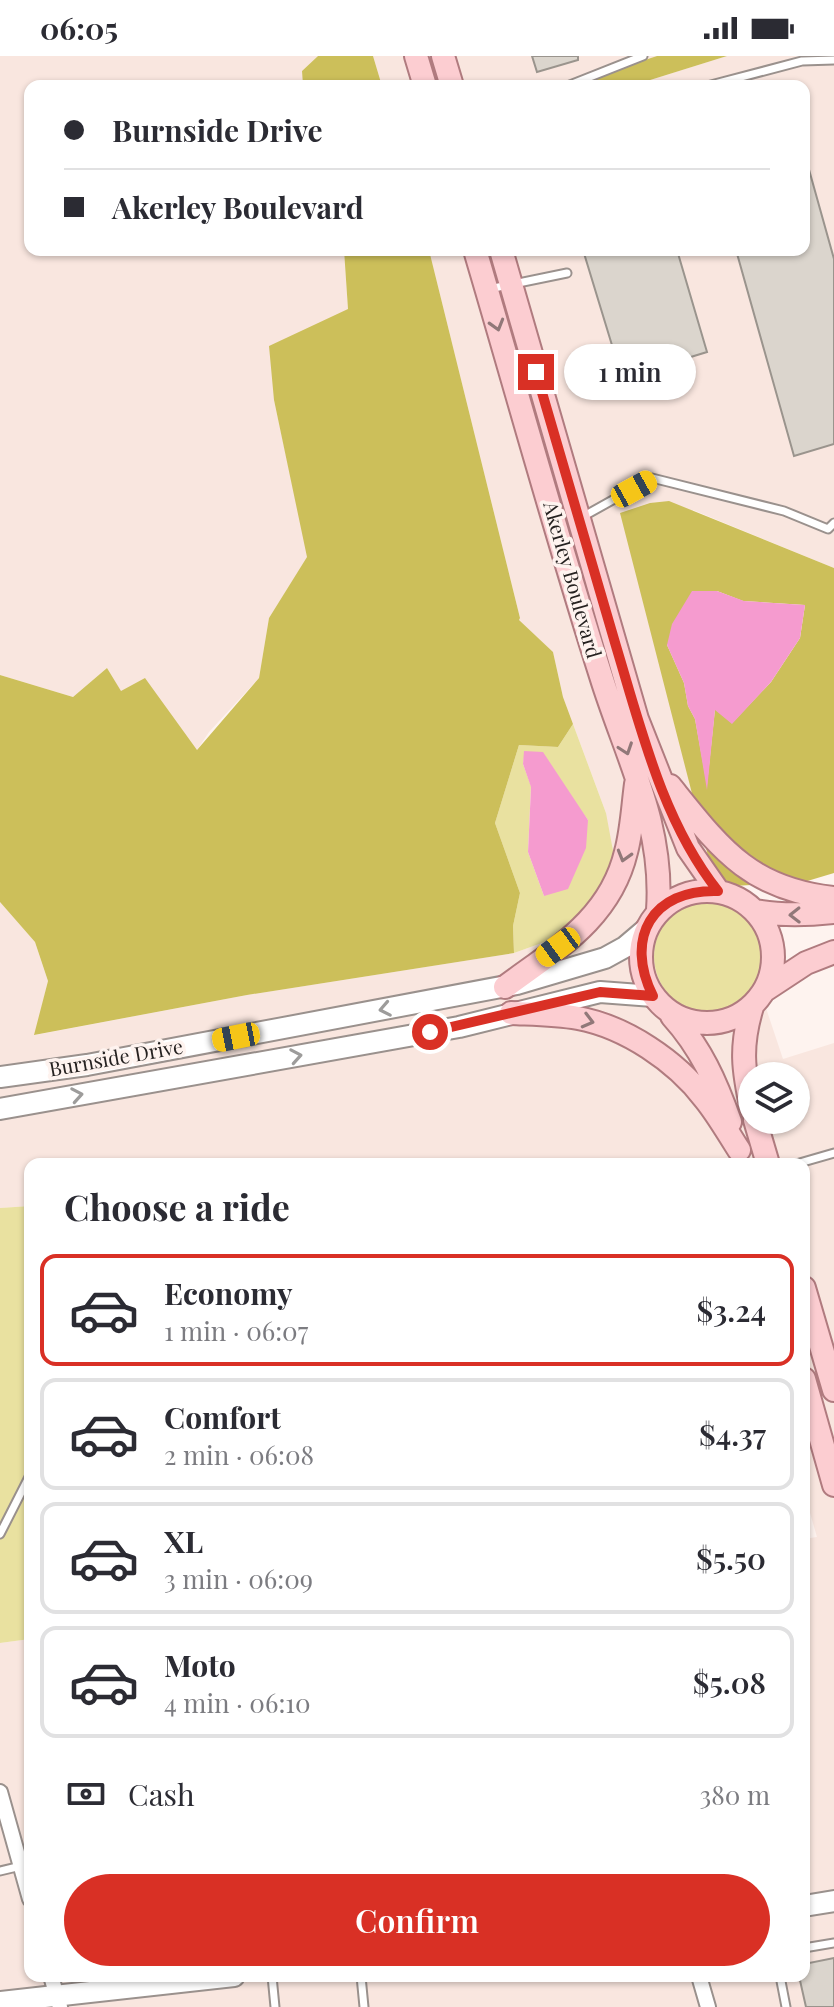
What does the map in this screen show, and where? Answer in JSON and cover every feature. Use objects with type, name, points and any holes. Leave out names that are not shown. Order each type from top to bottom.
[{"type":"main road","points":[[416,56],[423,80]]},
{"type":"main road","points":[[443,56],[450,80]]},
{"type":"main road","name":"Akerley Boulevard","points":[[477,256],[601,678],[646,774],[688,848],[718,891]]},
{"type":"main road","name":"Akerley Boulevard","points":[[503,256],[637,719],[658,854],[658,910]]},
{"type":"main road","points":[[646,774],[724,852],[751,872],[795,892],[834,898]]},
{"type":"main road","points":[[505,987],[589,923],[612,890],[626,853],[646,774]]},
{"type":"main road","points":[[741,1157],[706,1061],[642,975],[640,952],[645,930],[658,910],[677,897],[697,890],[718,891],[739,898],[755,911],[767,928],[773,949],[772,970],[743,1034],[743,1062]]},
{"type":"main road","points":[[755,911],[775,915],[834,912]]},
{"type":"main road","name":"Burnside Drive","points":[[0,1077],[87,1065],[505,987],[605,958],[625,947],[645,930]]},
{"type":"main road","points":[[661,1004],[690,1022],[713,1024],[734,1018],[806,963],[834,952]]},
{"type":"main road","name":"Burnside Drive","points":[[0,1109],[459,1027],[600,992],[661,1004]]},
{"type":"main road","points":[[511,1013],[579,1018],[608,1027],[639,1042],[671,1064],[704,1097],[741,1157]]},
{"type":"main road","points":[[759,1134],[766,1158]]},
{"type":"main road","points":[[810,1308],[834,1390]]},
{"type":"main road","points":[[810,1400],[834,1485]]},
{"type":"main road","points":[[810,1905],[834,1901]]},
{"type":"main road","points":[[0,2002],[56,1992],[167,1982]]},
{"type":"street","points":[[0,1792],[24,1877]]},
{"type":"street","points":[[701,1982],[708,2007]]},
{"type":"lane","points":[[582,80],[643,56]]},
{"type":"lane","points":[[727,80],[801,58],[833,62]]},
{"type":"lane","points":[[487,290],[567,273]]},
{"type":"lane","points":[[578,520],[652,478],[784,511],[828,529],[834,523]]},
{"type":"lane","points":[[810,1160],[834,1153]]},
{"type":"lane","points":[[0,1534],[24,1487]]},
{"type":"lane","points":[[0,1871],[21,1866]]},
{"type":"lane","points":[[810,1947],[834,1943]]},
{"type":"lane","points":[[273,1982],[275,2007]]},
{"type":"lane","points":[[362,1982],[364,2007]]},
{"type":"lane","points":[[781,1982],[786,2007]]},
{"type":"shaded area","points":[[0,56],[318,56],[302,71],[303,80],[24,80],[24,256],[344,256],[348,309],[274,400],[308,557],[269,618],[259,678],[209,732],[197,750],[121,692],[107,668],[73,697],[0,675]]},
{"type":"shaded area","points":[[318,56],[373,56],[380,80],[303,80],[302,71]]},
{"type":"shaded area","points":[[373,56],[657,56],[584,80],[380,80]]},
{"type":"shaded area","points":[[657,56],[727,56],[650,80],[584,80]]},
{"type":"shaded area","points":[[727,56],[834,56],[834,568],[693,510],[716,887],[748,954],[783,1059],[834,1043],[834,2007],[0,2007],[0,1643],[24,1640],[24,1982],[810,1982],[810,1538],[817,1537],[810,1513],[810,1158],[24,1158],[24,1206],[0,1208],[0,902],[35,942],[48,981],[35,1035],[247,995],[514,953],[592,925],[606,813],[563,697],[553,652],[518,620],[520,618],[430,256],[810,256],[810,80],[650,80]]},
{"type":"shaded area","points":[[344,256],[430,256],[519,620],[553,652],[563,697],[573,724],[558,747],[519,745],[495,823],[520,893],[513,926],[514,953],[247,995],[34,1035],[48,981],[35,942],[0,902],[0,675],[73,697],[107,668],[121,691],[145,678],[197,750],[259,678],[269,618],[307,557],[274,400],[269,346],[348,309]]},
{"type":"shaded area","points":[[669,501],[834,568],[834,873],[804,882],[716,887],[620,513],[650,503]],"holes":[[[717,591],[743,601],[805,605],[800,638],[771,682],[732,723],[715,709],[707,785],[695,719],[688,706],[684,683],[667,645]]]},
{"type":"shaded area","points":[[692,591],[717,591],[744,601],[805,605],[800,638],[771,682],[732,724],[715,710],[707,790],[695,719],[688,706],[684,683],[667,645],[672,624]]},
{"type":"shaded area","points":[[573,724],[606,813],[619,883],[592,925],[514,953],[513,926],[520,893],[495,823],[519,745],[558,747]],"holes":[[[525,751],[569,794],[588,820],[544,896],[528,852],[531,786],[523,764]]]},
{"type":"shaded area","points":[[524,751],[543,752],[588,820],[586,848],[568,889],[544,896],[528,852],[531,787],[523,764]]},
{"type":"shaded area","points":[[712,898],[734,902],[753,915],[766,934],[770,956],[766,978],[753,997],[734,1010],[712,1014],[690,1010],[671,997],[658,978],[654,956],[658,934],[671,915],[690,902]]},
{"type":"shaded area","points":[[24,1206],[24,1640],[0,1643],[0,1208]]},
{"type":"building","points":[[532,56],[578,56],[578,60],[537,72]]},
{"type":"building","points":[[810,173],[834,259],[834,444],[794,456],[738,256],[810,256]]},
{"type":"building","points":[[585,256],[679,256],[707,352],[622,378]]},
{"type":"building","points":[[834,1958],[834,2007],[806,2007],[800,1982],[810,1982],[810,1963]]},
{"type":"route","points":[[430,1032],[600,992],[653,996],[642,975],[640,952],[645,930],[658,910],[677,897],[697,890],[718,891],[688,848],[637,719],[536,372]]}]
